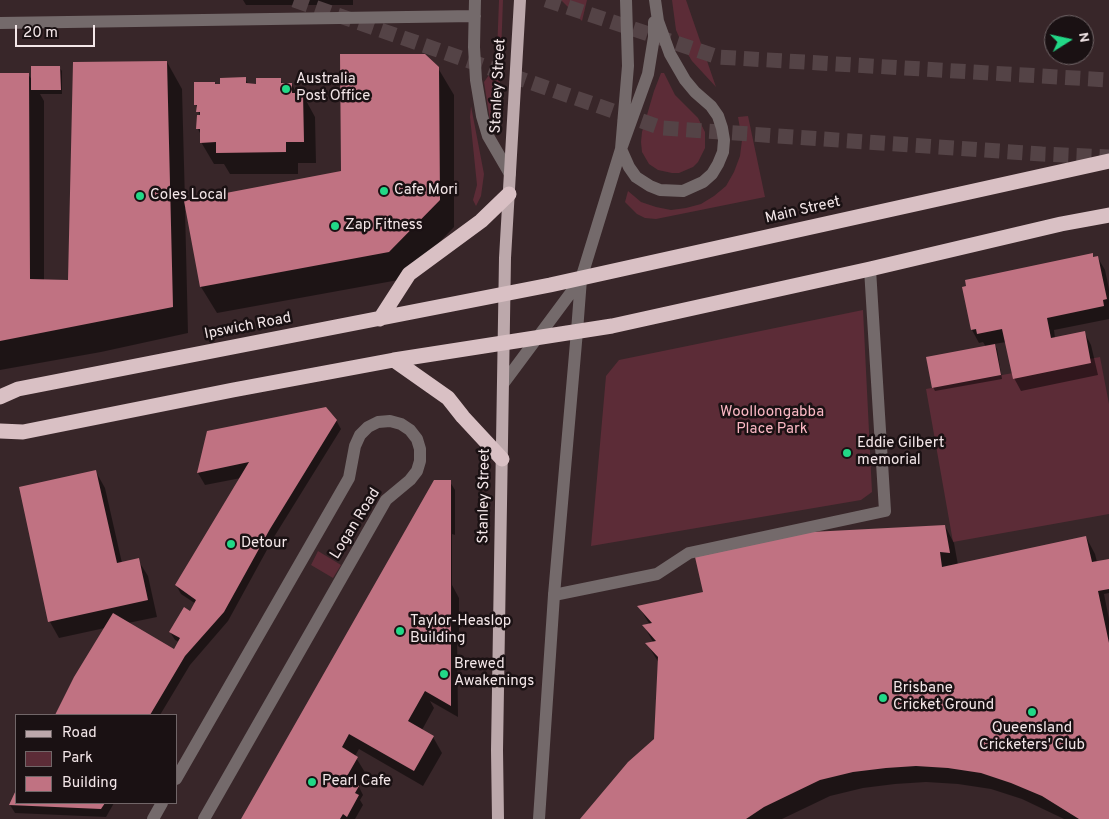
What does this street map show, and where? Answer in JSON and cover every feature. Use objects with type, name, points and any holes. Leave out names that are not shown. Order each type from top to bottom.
[{"type":"highway","name":"Main Street","points":[[504,295],[1109,161]]},
{"type":"highway","points":[[380,319],[409,274],[482,221],[509,194]]},
{"type":"highway","points":[[0,431],[23,432],[394,360],[612,326],[870,269],[1061,224],[1109,215]]},
{"type":"highway","name":"Ipswich Road","points":[[0,397],[18,389],[504,295]]},
{"type":"highway","points":[[394,360],[448,398],[463,418],[502,459]]},
{"type":"main road","name":"Stanley Street","points":[[498,819],[497,750],[504,295],[520,0]]},
{"type":"street","name":"Stanley Street","points":[[475,0],[474,47],[476,80],[482,116],[488,136],[510,174]]},
{"type":"street","points":[[626,0],[628,66],[621,149],[636,177],[660,190],[671,192],[683,191],[703,182],[712,174],[723,152],[723,134],[718,116],[711,106],[695,92],[670,54],[658,21],[655,0]]},
{"type":"street","points":[[539,819],[554,595],[581,279],[621,149],[648,74],[654,37],[655,0]]},
{"type":"street","points":[[0,23],[475,16]]},
{"type":"street","points":[[554,595],[657,574],[689,554],[885,511],[870,269]]},
{"type":"street","points":[[503,384],[581,279]]},
{"type":"street","name":"Logan Road","points":[[178,776],[349,478],[355,446],[360,435],[368,427],[378,422],[390,421],[401,424],[410,430],[417,439],[420,449],[417,471],[410,480],[386,500],[204,819]]},
{"type":"street","points":[[153,819],[161,804]]},
{"type":"green space","points":[[499,0],[503,0],[500,82],[496,127],[493,129],[491,127],[484,82],[489,75],[497,53]]},
{"type":"green space","points":[[561,0],[587,0],[582,21]]},
{"type":"green space","points":[[672,0],[686,0],[716,87],[692,61],[683,46],[676,30]]},
{"type":"green space","points":[[661,73],[664,73],[675,95],[698,118],[705,132],[705,148],[698,162],[693,167],[679,173],[658,170],[649,164],[642,152],[642,132]]},
{"type":"green space","points":[[471,106],[484,174],[481,196],[476,206],[473,200],[477,185],[470,117]]},
{"type":"green space","points":[[748,116],[765,197],[656,219],[645,218],[637,214],[625,202],[628,191],[641,202],[671,210],[701,204],[714,196],[726,186],[734,172],[740,156],[742,140],[738,117]]},
{"type":"green space","name":"Woolloongabba Place Park","points":[[863,310],[872,492],[861,500],[591,546],[606,376],[619,360]]},
{"type":"green space","points":[[1100,357],[1109,404],[1109,514],[953,542],[926,389]]},
{"type":"green space","points":[[318,551],[341,565],[333,578],[311,565]]},
{"type":"building","points":[[340,54],[425,54],[439,67],[440,200],[389,252],[200,287],[184,201],[341,171]]},
{"type":"building","points":[[167,61],[173,307],[0,341],[0,73],[29,73],[30,279],[68,280],[73,62]]},
{"type":"building","points":[[31,66],[60,66],[61,90],[31,90]]},
{"type":"building","points":[[246,77],[246,83],[256,84],[256,78],[281,78],[281,83],[292,83],[292,93],[303,93],[304,142],[286,142],[286,152],[216,153],[216,142],[200,143],[200,129],[196,129],[197,115],[200,115],[200,112],[196,112],[197,105],[194,105],[194,82],[215,82],[215,84],[220,84],[220,78]]},
{"type":"building","points":[[1093,253],[1093,257],[1098,256],[1107,299],[1103,300],[1104,306],[1047,318],[1051,338],[1085,331],[1091,363],[1013,379],[1002,329],[977,334],[976,329],[971,330],[962,287],[966,286],[965,280]]},
{"type":"building","points":[[995,344],[1001,375],[932,388],[926,357]]},
{"type":"building","points":[[326,407],[337,420],[270,529],[224,612],[185,656],[151,714],[56,714],[74,677],[113,613],[174,649],[180,638],[169,632],[184,607],[190,611],[196,600],[175,585],[249,462],[197,473],[207,431]]},
{"type":"building","points":[[96,470],[117,563],[139,558],[148,600],[48,622],[19,487]]},
{"type":"building","points":[[434,480],[451,480],[451,706],[425,691],[408,721],[434,736],[414,771],[349,734],[342,747],[358,757],[346,778],[359,786],[355,793],[359,795],[347,817],[343,814],[340,819],[241,819]]},
{"type":"building","name":"Brisbane Cricket Ground","points":[[945,525],[950,553],[940,552],[942,567],[1086,536],[1092,562],[1109,559],[1109,589],[1098,591],[1109,643],[1109,819],[1079,819],[1042,796],[981,773],[916,766],[853,772],[820,780],[764,807],[746,819],[580,819],[628,762],[654,739],[658,657],[645,643],[656,641],[642,625],[652,623],[637,606],[703,592],[695,557],[811,532]]},
{"type":"building","points":[[15,792],[15,804],[104,804],[101,809],[9,805]]},
{"type":"tunnel","points":[[294,0],[662,128],[1109,157]]},
{"type":"tunnel","points":[[546,0],[718,57],[1109,80]]},
{"type":"place","name":"Australia Post Office","points":[[286,89]]},
{"type":"place","name":"Cafe Mori","points":[[384,191]]},
{"type":"place","name":"Coles Local","points":[[140,196]]},
{"type":"place","name":"Zap Fitness","points":[[335,226]]},
{"type":"place","name":"Eddie Gilbert memorial","points":[[847,453]]},
{"type":"place","name":"Detour","points":[[231,544]]},
{"type":"place","name":"Taylor-Heaslop Building","points":[[400,631]]},
{"type":"place","name":"Brewed Awakenings","points":[[444,674]]},
{"type":"place","name":"Brisbane Cricket Ground","points":[[883,698]]},
{"type":"place","name":"Queensland Cricketers' Club","points":[[1032,712]]},
{"type":"place","name":"Pearl Cafe","points":[[312,782]]}]
